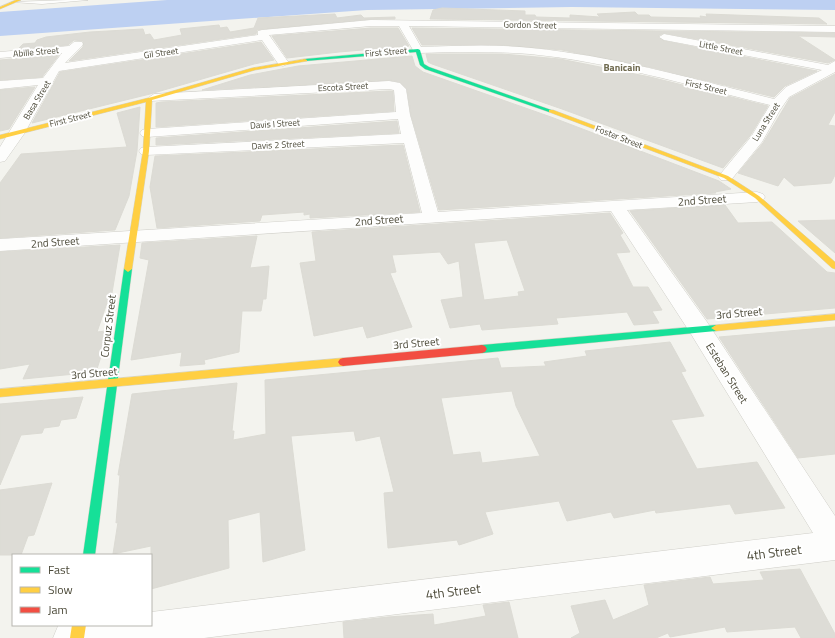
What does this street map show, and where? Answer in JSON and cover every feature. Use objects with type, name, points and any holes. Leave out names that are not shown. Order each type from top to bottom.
[{"type":"street","points":[[0,8],[17,1]]},
{"type":"street","name":"Gordon Street","points":[[265,37],[262,33],[266,31],[359,24],[835,29]]},
{"type":"street","name":"Foster Street","points":[[404,24],[418,50],[422,65],[427,68],[557,113],[726,177],[757,197],[835,266]]},
{"type":"street","name":"Little Street","points":[[611,26],[833,66]]},
{"type":"street","points":[[265,37],[283,63]]},
{"type":"street","name":"Gil Street","points":[[57,68],[265,37]]},
{"type":"street","name":"Basa Street","points":[[0,158],[18,133],[57,68],[74,47]]},
{"type":"street","name":"Abille Street","points":[[0,55],[74,47]]},
{"type":"street","name":"First Street","points":[[0,137],[152,98],[227,76],[283,63],[418,50],[503,49],[592,60],[777,103]]},
{"type":"street","name":"Luna Street","points":[[726,177],[757,138],[777,103],[787,92],[833,66]]},
{"type":"street","points":[[0,86],[49,81]]},
{"type":"street","name":"Escota Street","points":[[152,98],[389,84],[396,86],[400,89],[403,115],[431,216]]},
{"type":"street","name":"Corpuz Street","points":[[89,554],[132,237],[146,151],[152,98]]},
{"type":"street","name":"Davis I Street","points":[[147,133],[403,115]]},
{"type":"street","name":"Davis 2 Street","points":[[146,151],[410,138]]},
{"type":"street","name":"2nd Street","points":[[0,245],[431,216],[757,197]]},
{"type":"street","name":"Esteban Street","points":[[616,206],[699,328],[835,544]]},
{"type":"street","name":"3rd Street","points":[[0,393],[699,328],[835,317]]},
{"type":"street","name":"4th Street","points":[[152,626],[835,544]]},
{"type":"street","name":"4th Street","points":[[76,635],[151,626]]},
{"type":"lane","points":[[17,1],[42,3],[86,0]]},
{"type":"water","points":[[167,0],[835,0],[835,10],[572,7],[367,10],[0,36],[0,12]]},
{"type":"building","points":[[442,8],[525,11],[525,15],[535,15],[536,17],[570,18],[570,15],[600,17],[597,14],[635,12],[638,15],[649,15],[651,17],[701,18],[700,16],[707,17],[706,14],[819,18],[827,24],[430,19],[433,10]]},
{"type":"building","points":[[335,14],[337,18],[361,15],[364,18],[395,17],[395,19],[371,19],[262,29],[257,30],[256,34],[69,61],[83,47],[83,41],[74,40],[68,45],[18,49],[23,44],[35,43],[37,40],[46,37],[90,32],[143,29],[145,35],[150,34],[154,40],[182,35],[180,29],[219,25],[220,28],[227,27],[230,32],[254,28],[258,18]]},
{"type":"building","points":[[371,28],[398,28],[409,46],[287,58],[272,36]]},
{"type":"building","points":[[412,28],[835,33],[835,37],[798,36],[835,60],[828,63],[664,33],[658,36],[664,41],[817,71],[785,86],[774,97],[654,68],[562,50],[503,45],[422,45]]},
{"type":"building","points":[[261,42],[274,60],[254,64],[150,94],[32,123],[60,72]]},
{"type":"building","points":[[426,54],[502,54],[560,59],[650,77],[768,106],[750,136],[723,168],[562,109],[432,64],[428,62]]},
{"type":"building","points":[[59,55],[42,77],[0,80],[0,60]]},
{"type":"building","points":[[412,56],[415,66],[423,72],[551,117],[719,181],[731,189],[715,192],[716,193],[439,210],[411,115],[407,89],[400,82],[389,80],[202,90],[250,75],[298,66]]},
{"type":"building","points":[[835,74],[835,112],[828,125],[835,126],[835,175],[831,183],[794,186],[784,177],[778,186],[738,173],[763,143],[790,98]]},
{"type":"building","points":[[35,87],[9,129],[0,131],[0,90]]},
{"type":"building","points":[[393,91],[394,111],[156,127],[156,103],[161,102]]},
{"type":"building","points":[[140,107],[137,151],[129,196],[115,230],[0,238],[0,183],[21,154],[127,147],[117,113]]},
{"type":"building","points":[[397,121],[399,133],[156,145],[156,138]]},
{"type":"building","points":[[403,145],[420,212],[310,218],[310,214],[304,215],[304,212],[262,215],[260,221],[157,228],[150,187],[155,156]]},
{"type":"building","points":[[725,205],[738,223],[772,222],[827,272],[835,273],[835,308],[707,319],[630,211]]},
{"type":"building","points":[[610,213],[623,233],[620,235],[630,252],[616,253],[633,287],[648,287],[662,310],[652,311],[659,323],[634,325],[627,312],[556,318],[558,324],[482,330],[480,324],[450,328],[441,300],[463,297],[459,261],[448,264],[440,252],[392,255],[396,272],[390,273],[412,327],[367,338],[363,326],[314,336],[300,263],[316,261],[312,232]],"holes":[[[507,240],[525,291],[518,292],[519,296],[484,300],[474,243]]]},
{"type":"building","points":[[835,220],[835,253],[798,221]]},
{"type":"building","points":[[257,236],[250,268],[269,266],[266,299],[263,299],[261,311],[242,311],[239,352],[204,360],[205,364],[180,366],[182,352],[131,360],[149,260],[140,258],[142,243]]},
{"type":"building","points":[[120,245],[112,293],[110,294],[97,332],[106,331],[104,347],[96,372],[23,379],[30,364],[0,369],[0,252]]},
{"type":"building","points":[[835,327],[835,454],[798,458],[719,337]]},
{"type":"building","points":[[670,342],[686,371],[681,372],[704,416],[671,420],[697,469],[757,462],[785,508],[735,514],[730,504],[656,513],[655,510],[614,518],[611,512],[567,521],[559,501],[485,512],[493,534],[459,545],[457,540],[388,548],[384,493],[394,492],[380,436],[356,441],[354,431],[291,436],[305,550],[263,562],[260,512],[228,520],[229,568],[152,589],[151,546],[113,554],[118,522],[116,523],[120,475],[118,475],[132,394],[237,383],[232,431],[234,431],[233,440],[266,434],[265,380],[498,358],[501,368],[546,366],[544,362],[587,356],[585,351]],"holes":[[[512,391],[516,406],[540,456],[482,463],[480,452],[453,455],[441,398]]]},
{"type":"building","points":[[83,397],[76,418],[61,420],[59,426],[44,428],[42,433],[21,435],[0,485],[0,404]]},
{"type":"building","points":[[52,483],[34,535],[28,536],[21,554],[0,555],[0,490]]},
{"type":"building","points":[[800,569],[835,634],[835,638],[801,638],[795,627],[727,632],[725,627],[670,637],[668,633],[656,638],[571,638],[580,633],[571,606],[605,600],[613,620],[649,605],[644,585],[710,577],[713,584],[764,580],[760,572]]},
{"type":"building","points":[[509,602],[518,638],[344,638],[343,622],[433,614],[434,625],[486,616],[483,605]]},
{"type":"traffic: fast","points":[[305,60],[418,50],[422,65],[427,68],[551,111]]},
{"type":"traffic: fast","points":[[89,554],[128,269]]},
{"type":"traffic: fast","points":[[482,349],[716,328]]},
{"type":"traffic: slow","points":[[0,8],[19,0]]},
{"type":"traffic: slow","points":[[0,137],[154,98],[254,69],[305,60]]},
{"type":"traffic: slow","points":[[128,269],[146,151],[149,99]]},
{"type":"traffic: slow","points":[[551,111],[726,177],[757,197],[835,266]]},
{"type":"traffic: slow","points":[[716,328],[835,317]]},
{"type":"traffic: slow","points":[[0,393],[343,362]]},
{"type":"traffic: slow","points":[[77,638],[79,626]]},
{"type":"traffic: jam","points":[[343,362],[482,349]]},
{"type":"district","name":"Banicain","points":[[622,67]]}]
